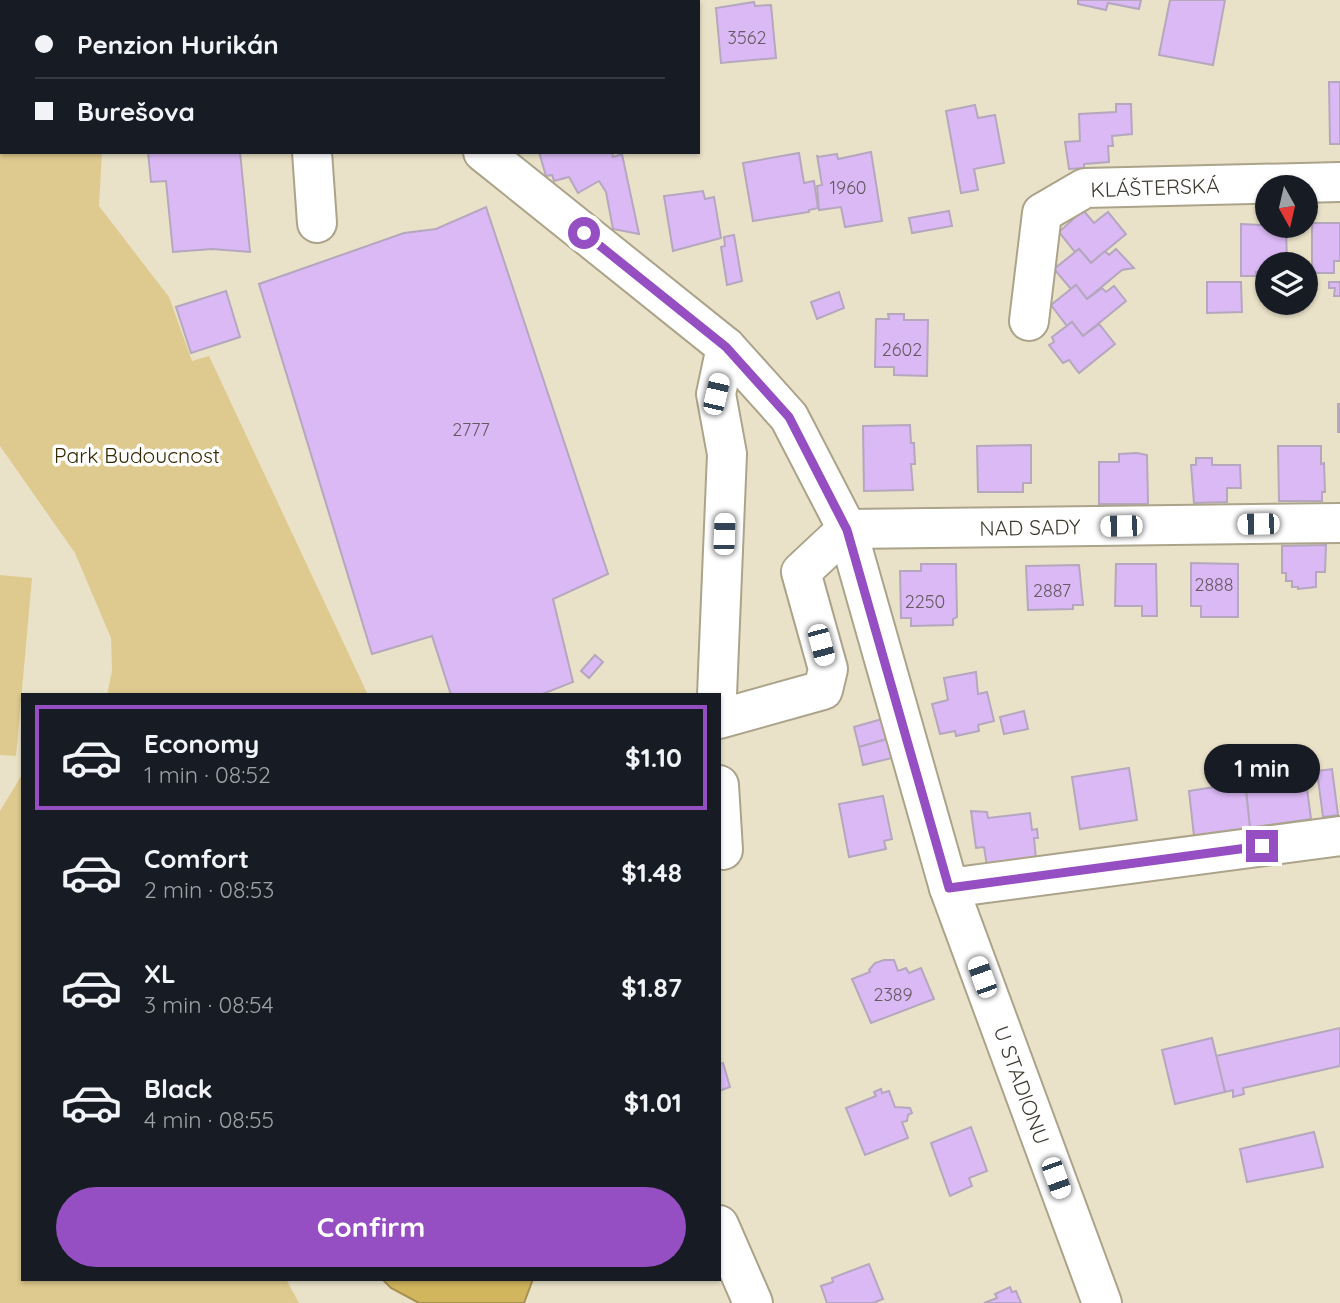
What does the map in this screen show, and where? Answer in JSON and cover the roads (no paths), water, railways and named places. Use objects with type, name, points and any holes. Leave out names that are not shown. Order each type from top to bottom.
[{"type":"street","points":[[312,154],[317,223]]},
{"type":"street","name":"U STADIONU","points":[[485,154],[726,347],[789,417],[847,530],[949,888],[1102,1303]]},
{"type":"street","name":"KLÁŠTERSKÁ","points":[[1029,321],[1042,213],[1085,188],[1340,182]]},
{"type":"street","points":[[717,693],[727,454],[716,394],[726,347]]},
{"type":"street","name":"NAD SADY","points":[[847,530],[1340,523]]},
{"type":"street","points":[[721,718],[823,690],[828,669],[801,572],[847,530]]},
{"type":"street","points":[[721,817],[723,850]]},
{"type":"street","points":[[949,888],[1340,836]]},
{"type":"street","points":[[721,1230],[753,1303]]},
{"type":"park label","name":"Park Budoucnost","points":[[137,455]]}]
